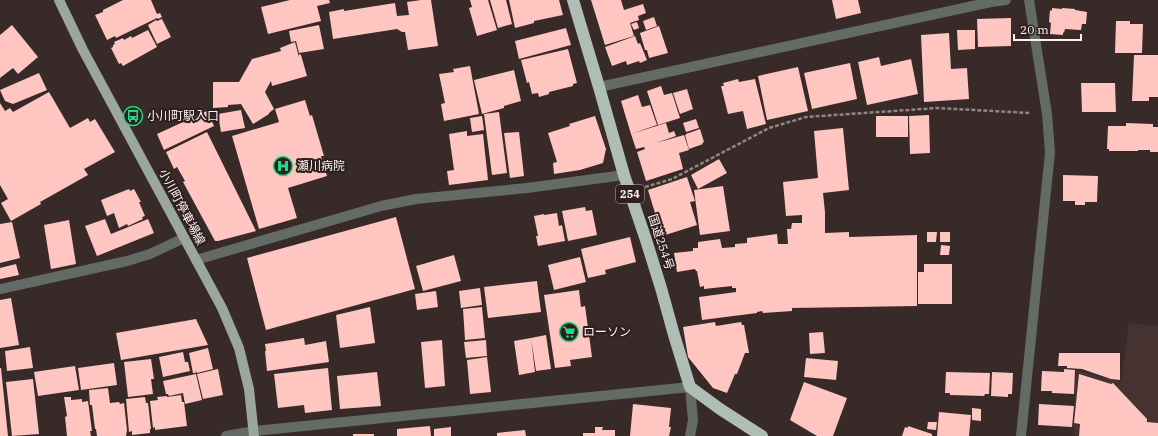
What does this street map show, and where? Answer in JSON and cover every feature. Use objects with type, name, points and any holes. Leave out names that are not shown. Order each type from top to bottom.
[{"type":"highway","name":"国道254号","points":[[573,0],[624,175],[661,288],[690,387]]},
{"type":"highway","points":[[690,387],[720,409],[762,436]]},
{"type":"main road","name":"小川町停車場線","points":[[59,0],[83,50],[222,308],[239,348],[249,389],[254,434]]},
{"type":"street","points":[[599,86],[989,1],[1006,0]]},
{"type":"street","points":[[1021,436],[1050,152],[1046,114],[1029,0]]},
{"type":"street","points":[[196,260],[388,204],[416,199],[527,188],[624,175]]},
{"type":"street","points":[[0,289],[127,261],[150,254],[184,238]]},
{"type":"street","points":[[226,436],[690,387],[693,420],[690,436]]},
{"type":"path","points":[[630,192],[672,179],[769,128],[806,117],[937,108],[1046,114]]},
{"type":"shaded area","points":[[1129,323],[1158,326],[1158,436],[1073,436],[1076,370],[1121,382]]},
{"type":"building","points":[[123,0],[151,0],[157,14],[160,13],[162,17],[116,38],[115,36],[107,40],[95,15]]},
{"type":"building","points":[[290,0],[329,0],[330,3],[317,6],[321,21],[268,34],[261,7]]},
{"type":"building","points":[[431,0],[438,46],[408,50],[405,32],[397,29],[333,39],[329,12],[395,3],[397,16],[409,15],[407,2]]},
{"type":"building","points":[[470,0],[488,0],[497,30],[477,36],[469,8],[472,7]]},
{"type":"building","points":[[490,0],[506,0],[512,24],[498,28]]},
{"type":"building","points":[[509,0],[559,0],[563,15],[534,21],[534,23],[515,28]]},
{"type":"building","points":[[591,0],[621,0],[624,10],[643,4],[646,13],[638,16],[639,20],[630,23],[634,36],[605,45]]},
{"type":"building","points":[[832,0],[858,0],[861,13],[836,19]]},
{"type":"building","points":[[1052,8],[1075,9],[1087,12],[1086,24],[1082,24],[1081,30],[1065,29],[1063,35],[1050,34],[1051,23],[1049,22],[1050,10],[1052,11]]},
{"type":"building","points":[[654,17],[657,26],[646,30],[643,21]]},
{"type":"building","points":[[1011,18],[1011,46],[978,47],[977,19]]},
{"type":"building","points":[[162,19],[171,37],[157,44],[148,25],[156,20]]},
{"type":"building","points":[[1116,21],[1130,21],[1130,24],[1143,24],[1142,53],[1115,53]]},
{"type":"building","points":[[637,22],[639,28],[634,30],[631,24]]},
{"type":"building","points":[[12,25],[38,57],[18,74],[13,68],[0,78],[0,35]]},
{"type":"building","points":[[319,25],[324,49],[299,53],[296,41],[291,42],[289,31]]},
{"type":"building","points":[[659,26],[668,53],[649,58],[640,33]]},
{"type":"building","points":[[566,28],[571,45],[519,59],[515,41]]},
{"type":"building","points":[[148,30],[157,47],[123,66],[121,63],[119,64],[111,48],[115,44],[114,42],[123,38],[124,40],[131,36],[132,38]]},
{"type":"building","points":[[957,30],[975,30],[975,49],[958,50]]},
{"type":"building","points":[[949,33],[951,69],[967,68],[969,99],[924,102],[921,35]]},
{"type":"building","points":[[635,36],[638,44],[640,43],[647,60],[640,63],[639,61],[627,65],[626,61],[612,66],[605,47]]},
{"type":"building","points":[[295,42],[299,57],[299,54],[301,55],[307,76],[272,86],[271,81],[265,92],[274,109],[269,114],[253,124],[241,104],[213,108],[213,82],[239,82],[252,59],[281,51],[280,48]]},
{"type":"building","points":[[568,49],[577,83],[573,84],[573,86],[549,92],[549,94],[539,97],[538,93],[532,94],[529,82],[527,83],[521,60]]},
{"type":"building","points":[[1134,55],[1158,55],[1158,97],[1149,97],[1149,101],[1132,101]]},
{"type":"building","points":[[879,57],[881,66],[911,59],[918,94],[867,105],[858,62]]},
{"type":"building","points":[[850,63],[857,99],[812,109],[804,73]]},
{"type":"building","points":[[470,66],[479,114],[444,121],[441,104],[445,103],[439,74],[454,72],[453,69]]},
{"type":"building","points":[[798,67],[808,111],[767,120],[758,76]]},
{"type":"building","points":[[514,70],[521,101],[504,106],[504,108],[482,114],[474,80]]},
{"type":"building","points":[[39,73],[47,90],[13,104],[5,101],[0,90]]},
{"type":"building","points":[[738,79],[739,82],[755,79],[766,124],[747,129],[743,111],[728,114],[721,86],[724,86],[723,83]]},
{"type":"building","points":[[1081,83],[1115,83],[1116,112],[1082,112]]},
{"type":"building","points":[[661,86],[664,95],[672,93],[680,118],[658,125],[647,91]]},
{"type":"building","points":[[687,89],[693,109],[680,114],[673,93]]},
{"type":"building","points":[[49,92],[70,128],[88,118],[90,122],[95,119],[115,152],[84,169],[88,175],[40,202],[41,204],[11,221],[1,203],[8,199],[0,185],[0,103],[5,111],[10,108],[13,112]]},
{"type":"building","points":[[638,95],[642,107],[650,105],[657,125],[631,134],[621,101]]},
{"type":"building","name":"瀬川病院","points":[[305,100],[310,116],[312,115],[324,156],[321,156],[327,176],[288,188],[297,218],[259,229],[232,136],[279,122],[275,109]]},
{"type":"building","points":[[241,110],[245,128],[221,132],[218,114]]},
{"type":"building","points":[[207,111],[214,126],[164,150],[157,134]]},
{"type":"building","points":[[499,112],[507,173],[492,175],[484,114]]},
{"type":"building","points":[[929,115],[930,153],[910,154],[909,116]]},
{"type":"building","points":[[482,116],[484,130],[472,132],[470,118]]},
{"type":"building","points":[[595,116],[606,149],[603,163],[580,170],[554,174],[553,163],[557,162],[548,133],[570,126],[569,124]]},
{"type":"building","points":[[876,116],[908,116],[908,137],[876,137]]},
{"type":"building","points":[[696,119],[699,128],[686,132],[683,123]]},
{"type":"building","points":[[666,123],[669,133],[674,131],[676,136],[656,143],[684,135],[689,150],[679,153],[683,169],[646,181],[637,152],[645,149],[644,147],[636,149],[631,134]]},
{"type":"building","points":[[1126,123],[1153,124],[1153,127],[1158,127],[1158,152],[1150,152],[1150,150],[1109,151],[1109,149],[1107,149],[1108,126],[1126,126]]},
{"type":"building","points":[[843,128],[849,190],[823,193],[825,233],[849,232],[849,237],[917,235],[917,306],[792,308],[792,311],[763,313],[762,311],[757,313],[702,320],[699,297],[736,292],[736,288],[732,288],[732,286],[704,289],[704,286],[700,287],[697,271],[695,269],[677,272],[674,253],[693,251],[693,248],[698,248],[698,242],[720,239],[722,248],[735,247],[735,244],[747,243],[747,238],[777,234],[778,244],[788,244],[787,229],[791,229],[792,223],[802,223],[802,215],[786,216],[783,182],[818,178],[814,131]]},
{"type":"building","points":[[700,129],[704,142],[702,143],[703,144],[689,149],[685,135]]},
{"type":"building","points":[[467,131],[467,136],[483,134],[488,180],[449,185],[447,171],[454,170],[449,134]]},
{"type":"building","points":[[207,132],[256,231],[215,241],[183,182],[185,181],[177,167],[174,169],[166,152]]},
{"type":"building","points":[[519,132],[524,176],[510,178],[504,133]]},
{"type":"building","points":[[719,159],[727,173],[698,189],[691,175]]},
{"type":"building","points":[[1063,175],[1098,176],[1097,202],[1085,202],[1085,205],[1075,205],[1075,201],[1063,201]]},
{"type":"building","points":[[687,177],[695,201],[690,202],[697,225],[662,236],[648,190]]},
{"type":"building","points":[[723,186],[730,231],[700,235],[694,190]]},
{"type":"building","points":[[129,189],[130,191],[134,189],[141,202],[139,202],[145,216],[142,217],[143,219],[128,226],[127,224],[119,228],[114,213],[107,216],[101,200]]},
{"type":"building","points":[[585,207],[586,211],[592,210],[597,235],[568,241],[562,211]]},
{"type":"building","points":[[557,213],[559,226],[562,225],[565,241],[538,246],[536,236],[538,236],[534,216]]},
{"type":"building","points":[[396,217],[415,289],[266,330],[247,258]]},
{"type":"building","points":[[105,219],[111,234],[148,219],[154,233],[97,256],[85,226]]},
{"type":"building","points":[[69,220],[76,264],[51,269],[44,225]]},
{"type":"building","points":[[12,222],[20,258],[0,263],[0,224]]},
{"type":"building","points":[[927,232],[937,232],[936,242],[927,242]]},
{"type":"building","points":[[940,232],[950,232],[950,242],[940,242]]},
{"type":"building","points":[[630,237],[636,262],[605,270],[606,274],[588,278],[581,249]]},
{"type":"building","points":[[941,245],[950,246],[949,255],[940,255]]},
{"type":"building","points":[[454,255],[461,281],[423,291],[416,266]]},
{"type":"building","points":[[580,257],[586,282],[554,290],[548,265]]},
{"type":"building","points":[[16,264],[19,275],[0,279],[0,268]]},
{"type":"building","points":[[924,264],[952,264],[952,304],[918,304],[918,272],[924,272]]},
{"type":"building","points":[[537,281],[541,312],[488,318],[484,287]]},
{"type":"building","points":[[480,288],[482,305],[461,308],[459,291]]},
{"type":"building","name":"ローソン","points":[[579,290],[581,307],[585,306],[592,357],[570,360],[571,366],[555,368],[544,295]]},
{"type":"building","points":[[436,291],[438,307],[417,310],[415,294]]},
{"type":"building","points":[[11,298],[19,345],[0,348],[0,300]]},
{"type":"building","points":[[370,307],[375,343],[340,348],[336,315]]},
{"type":"building","points":[[482,307],[485,338],[465,340],[463,309]]},
{"type":"building","points":[[196,319],[208,345],[121,360],[116,333]]},
{"type":"building","points":[[715,322],[716,326],[741,322],[742,325],[744,325],[749,353],[745,353],[737,374],[735,374],[727,393],[713,388],[688,357],[683,327]]},
{"type":"building","points":[[823,332],[825,353],[810,354],[809,333]]},
{"type":"building","points":[[546,335],[551,369],[536,371],[531,338]]},
{"type":"building","points":[[304,338],[305,345],[326,341],[329,362],[267,371],[265,344]]},
{"type":"building","points":[[531,338],[535,372],[519,375],[514,341]]},
{"type":"building","points":[[442,340],[445,386],[425,388],[421,342]]},
{"type":"building","points":[[486,340],[487,356],[466,358],[464,342]]},
{"type":"building","points":[[30,347],[33,368],[7,371],[5,351]]},
{"type":"building","points":[[208,348],[213,369],[197,373],[195,370],[196,373],[193,373],[189,353]]},
{"type":"building","points":[[183,352],[185,362],[188,362],[190,371],[163,377],[159,357]]},
{"type":"building","points":[[1059,353],[1120,353],[1120,380],[1111,379],[1082,369],[1058,366]]},
{"type":"building","points":[[487,357],[491,392],[470,394],[467,360]]},
{"type":"building","points":[[806,358],[838,361],[836,380],[804,377]]},
{"type":"building","points":[[151,359],[154,379],[151,379],[153,394],[128,397],[124,362]]},
{"type":"building","points":[[114,363],[117,385],[81,390],[78,368]]},
{"type":"building","points":[[75,366],[79,390],[38,396],[34,372]]},
{"type":"building","points":[[1,368],[8,436],[0,436]]},
{"type":"building","points":[[328,368],[332,410],[305,413],[304,405],[278,408],[274,374]]},
{"type":"building","points":[[218,369],[223,395],[203,399],[197,374]]},
{"type":"building","points":[[1064,369],[1075,370],[1074,394],[1041,391],[1042,371],[1064,372]]},
{"type":"building","points":[[377,372],[381,406],[340,409],[337,376]]},
{"type":"building","points":[[946,372],[990,373],[989,394],[985,394],[984,396],[950,395],[950,393],[945,393]]},
{"type":"building","points":[[992,372],[1013,373],[1012,394],[1008,394],[1008,397],[991,396]]},
{"type":"building","points":[[196,374],[202,400],[185,404],[183,393],[169,396],[166,394],[163,381]]},
{"type":"building","points":[[1079,374],[1111,384],[1113,383],[1147,419],[1147,422],[1158,423],[1158,436],[1079,436],[1080,424],[1074,423]]},
{"type":"building","points":[[33,379],[39,434],[12,436],[6,382]]},
{"type":"building","points":[[804,382],[847,398],[833,436],[817,436],[790,420]]},
{"type":"building","points":[[108,388],[110,403],[124,403],[127,430],[126,436],[97,436],[92,405],[90,405],[89,390]]},
{"type":"building","points":[[181,395],[182,402],[184,402],[187,426],[155,430],[155,427],[153,428],[150,401],[158,400],[157,397]]},
{"type":"building","points":[[64,397],[71,397],[71,400],[82,399],[82,402],[88,401],[92,431],[90,431],[91,436],[67,436],[65,417],[67,416]]},
{"type":"building","points":[[145,397],[146,403],[148,403],[151,429],[150,433],[132,435],[132,431],[129,432],[126,399]]},
{"type":"building","points":[[633,404],[671,408],[669,427],[671,427],[669,436],[630,436]]},
{"type":"building","points":[[1039,404],[1074,406],[1072,427],[1038,425]]},
{"type":"building","points":[[972,408],[981,409],[981,421],[972,420]]},
{"type":"building","points":[[939,412],[971,415],[969,436],[937,436]]},
{"type":"building","points":[[928,422],[937,422],[936,430],[927,429]]},
{"type":"building","points":[[430,426],[431,436],[397,436],[397,429]]},
{"type":"building","points":[[908,426],[932,434],[932,436],[902,436],[905,427],[908,428]]},
{"type":"building","points":[[451,427],[451,436],[434,436],[434,429]]},
{"type":"building","points":[[595,427],[603,427],[602,430],[615,430],[615,436],[583,436],[583,433],[595,433]]},
{"type":"building","points":[[525,430],[526,436],[497,436],[497,433]]},
{"type":"building","points":[[353,434],[374,434],[374,436],[353,436]]},
{"type":"place","name":"小川町駅入口","points":[[133,116]]},
{"type":"place","name":"瀬川病院","points":[[283,166]]},
{"type":"place","name":"ローソン","points":[[569,332]]}]
